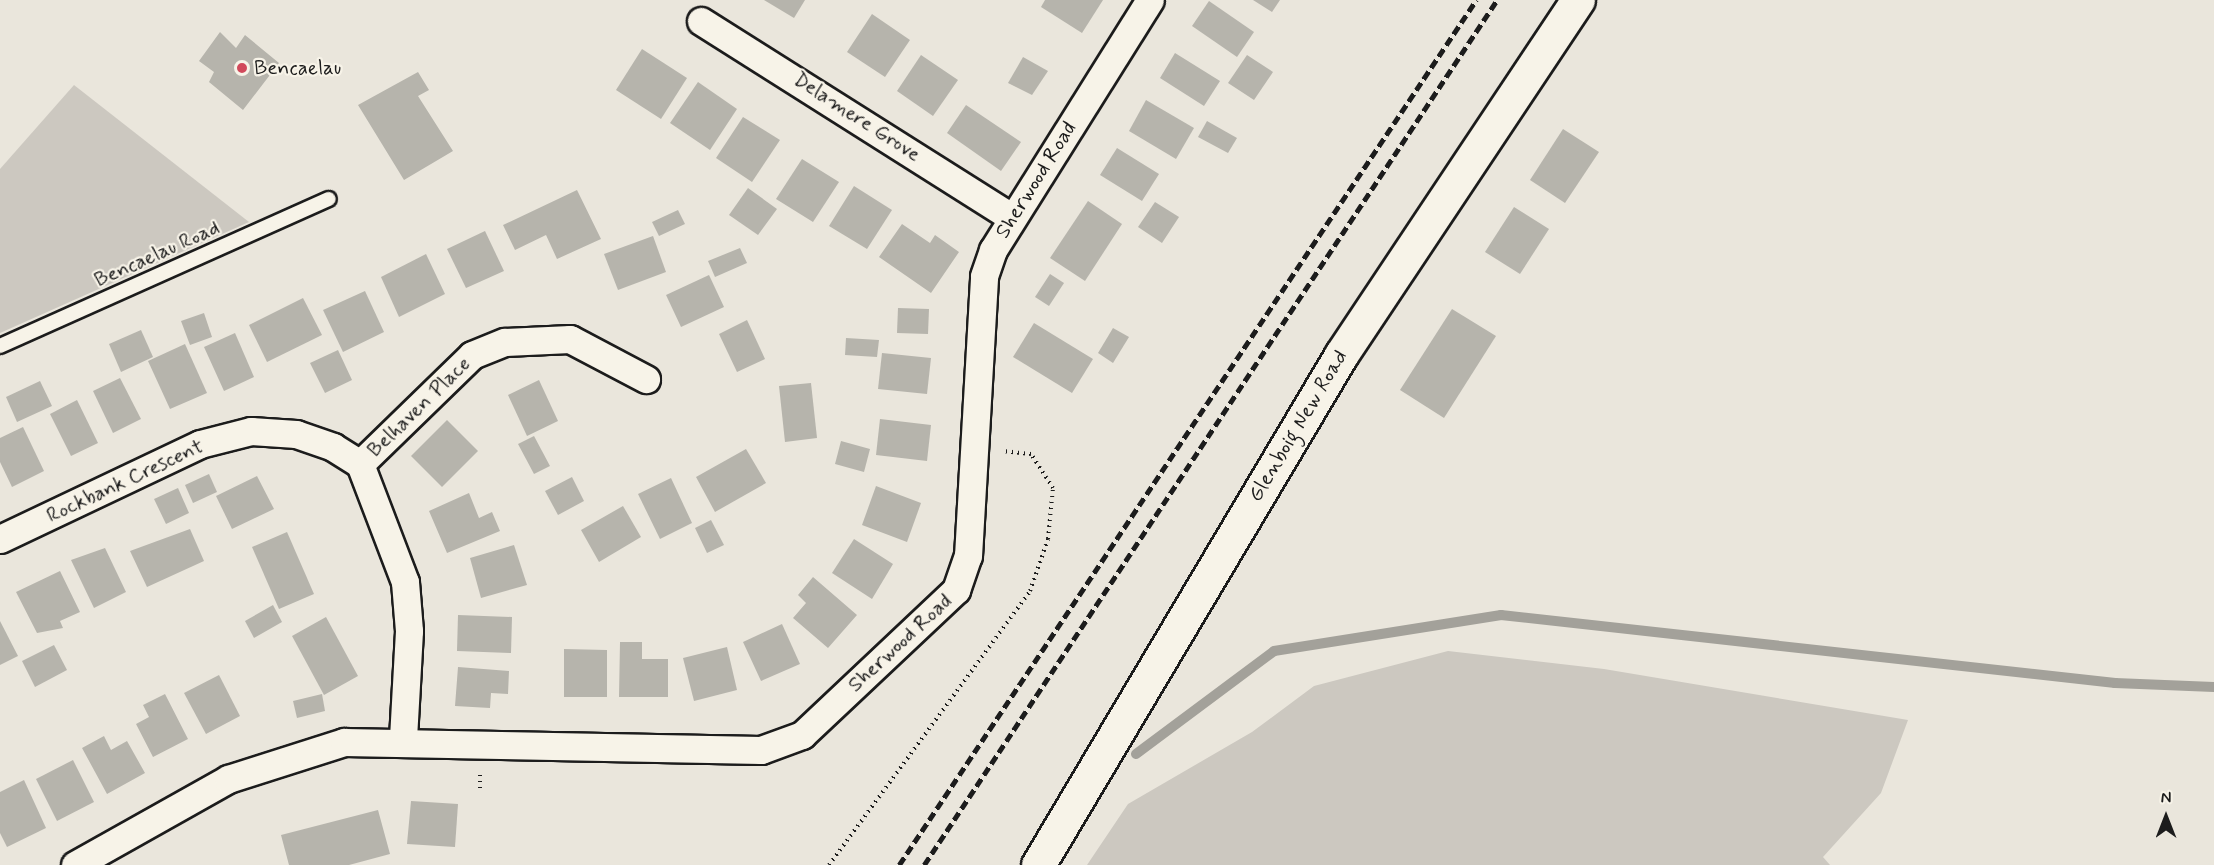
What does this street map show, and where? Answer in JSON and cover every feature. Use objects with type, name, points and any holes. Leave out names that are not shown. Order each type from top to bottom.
[{"type":"street","name":"Sherwood Road","points":[[403,740],[479,748],[761,750],[783,745],[802,735],[956,590],[968,555],[984,276],[1010,216],[1150,0]]},
{"type":"street","name":"Glenboig New Road","points":[[1038,865],[1341,355],[1578,0]]},
{"type":"street","name":"Delamere Grove","points":[[701,21],[1010,216]]},
{"type":"street","name":"Belhaven Place","points":[[360,464],[472,355],[505,342],[570,339],[646,379]]},
{"type":"street","name":"Rockbank Crescent","points":[[0,539],[200,444],[251,431],[296,434],[360,464]]},
{"type":"street","points":[[75,865],[228,779],[344,742],[403,740],[409,631],[405,582],[360,464]]},
{"type":"lane","name":"Bencaelau Road","points":[[0,346],[329,200]]},
{"type":"path","points":[[829,865],[1030,591],[1048,539],[1053,488],[1031,454],[975,451]]},
{"type":"shaded area","points":[[74,85],[249,222],[0,333],[0,169]]},
{"type":"shaded area","points":[[1448,651],[1604,669],[1908,720],[1881,793],[1823,857],[1830,865],[1087,865],[1128,804],[1252,732],[1314,686]]},
{"type":"building","points":[[764,0],[805,0],[794,18]]},
{"type":"building","points":[[1045,0],[1103,0],[1082,33],[1041,7]]},
{"type":"building","points":[[1253,0],[1280,0],[1272,12]]},
{"type":"building","points":[[1209,1],[1254,32],[1237,57],[1192,26]]},
{"type":"building","points":[[872,14],[910,40],[885,77],[847,52]]},
{"type":"building","name":"Bencaelau","points":[[220,32],[236,48],[245,35],[279,63],[243,110],[209,82],[214,72],[199,61]]},
{"type":"building","points":[[642,49],[687,78],[661,119],[616,90]]},
{"type":"building","points":[[1175,53],[1220,81],[1204,106],[1160,78]]},
{"type":"building","points":[[921,55],[958,80],[933,116],[897,91]]},
{"type":"building","points":[[1247,55],[1273,72],[1254,100],[1228,83]]},
{"type":"building","points":[[1023,57],[1048,71],[1032,95],[1008,83]]},
{"type":"building","points":[[418,72],[429,90],[418,96],[453,151],[404,180],[358,105]]},
{"type":"building","points":[[698,82],[737,109],[710,150],[670,123]]},
{"type":"building","points":[[1146,100],[1194,128],[1176,159],[1129,131]]},
{"type":"building","points":[[966,105],[1021,142],[1001,171],[947,133]]},
{"type":"building","points":[[743,117],[780,140],[752,182],[716,158]]},
{"type":"building","points":[[1207,121],[1237,138],[1228,153],[1198,137]]},
{"type":"building","points":[[1563,129],[1599,152],[1565,203],[1530,180]]},
{"type":"building","points":[[1117,148],[1159,174],[1142,201],[1100,175]]},
{"type":"building","points":[[802,159],[839,182],[813,222],[776,199]]},
{"type":"building","points":[[854,186],[892,210],[867,249],[829,226]]},
{"type":"building","points":[[748,188],[777,209],[758,235],[729,215]]},
{"type":"building","points":[[577,190],[601,239],[557,259],[546,235],[515,250],[503,225]]},
{"type":"building","points":[[1088,201],[1122,224],[1085,281],[1050,258]]},
{"type":"building","points":[[1155,202],[1179,217],[1162,243],[1138,227]]},
{"type":"building","points":[[1514,207],[1549,229],[1520,274],[1485,252]]},
{"type":"building","points":[[678,210],[685,224],[659,236],[652,222]]},
{"type":"building","points":[[902,224],[930,243],[935,235],[959,252],[931,293],[879,257]]},
{"type":"building","points":[[485,231],[504,271],[466,288],[447,249]]},
{"type":"building","points":[[653,236],[666,272],[618,290],[604,254]]},
{"type":"building","points":[[740,248],[747,263],[715,277],[708,261]]},
{"type":"building","points":[[426,254],[445,294],[399,317],[381,277]]},
{"type":"building","points":[[1050,274],[1064,283],[1049,306],[1035,297]]},
{"type":"building","points":[[709,275],[724,307],[681,327],[666,295]]},
{"type":"building","points":[[365,291],[384,332],[343,352],[323,310]]},
{"type":"building","points":[[303,298],[322,335],[267,362],[249,325]]},
{"type":"building","points":[[898,308],[929,309],[928,334],[897,333]]},
{"type":"building","points":[[1452,309],[1496,336],[1444,418],[1400,390]]},
{"type":"building","points":[[204,313],[212,337],[190,345],[181,321]]},
{"type":"building","points":[[747,320],[765,359],[737,372],[719,334]]},
{"type":"building","points":[[1034,323],[1093,359],[1072,393],[1013,357]]},
{"type":"building","points":[[1113,328],[1129,337],[1113,363],[1098,353]]},
{"type":"building","points":[[141,330],[153,357],[121,372],[109,344]]},
{"type":"building","points":[[235,333],[254,377],[224,391],[204,347]]},
{"type":"building","points":[[846,338],[879,340],[877,357],[845,355]]},
{"type":"building","points":[[185,344],[207,393],[170,409],[148,361]]},
{"type":"building","points":[[338,350],[352,380],[325,393],[310,363]]},
{"type":"building","points":[[882,353],[931,358],[927,394],[878,389]]},
{"type":"building","points":[[120,378],[141,419],[113,433],[93,391]]},
{"type":"building","points":[[539,380],[558,421],[527,436],[508,395]]},
{"type":"building","points":[[40,381],[52,406],[17,422],[6,397]]},
{"type":"building","points":[[811,383],[817,438],[785,442],[779,386]]},
{"type":"building","points":[[77,400],[98,443],[71,456],[50,414]]},
{"type":"building","points":[[880,419],[931,425],[927,461],[876,455]]},
{"type":"building","points":[[447,420],[478,451],[442,487],[411,456]]},
{"type":"building","points":[[23,427],[44,471],[12,487],[0,462],[0,438]]},
{"type":"building","points":[[534,436],[550,466],[534,474],[518,444]]},
{"type":"building","points":[[841,441],[870,449],[864,472],[835,464]]},
{"type":"building","points":[[746,449],[766,483],[715,512],[696,477]]},
{"type":"building","points":[[209,474],[217,492],[193,503],[185,485]]},
{"type":"building","points":[[257,476],[274,509],[232,529],[216,496]]},
{"type":"building","points":[[572,477],[584,501],[558,515],[545,491]]},
{"type":"building","points":[[671,478],[692,523],[660,539],[638,494]]},
{"type":"building","points":[[876,486],[921,503],[907,542],[862,525]]},
{"type":"building","points":[[178,488],[189,513],[166,524],[154,499]]},
{"type":"building","points":[[469,493],[479,518],[492,512],[500,531],[447,553],[429,511]]},
{"type":"building","points":[[623,506],[641,537],[599,562],[581,530]]},
{"type":"building","points":[[711,520],[724,545],[707,553],[695,528]]},
{"type":"building","points":[[190,529],[204,561],[147,587],[130,551]]},
{"type":"building","points":[[287,532],[314,594],[279,609],[252,547]]},
{"type":"building","points":[[854,539],[893,564],[872,599],[832,573]]},
{"type":"building","points":[[514,545],[527,585],[481,598],[470,558]]},
{"type":"building","points":[[105,548],[126,592],[94,608],[71,560]]},
{"type":"building","points":[[60,571],[80,612],[60,621],[63,628],[37,633],[16,592]]},
{"type":"building","points":[[813,577],[857,615],[828,648],[793,618],[806,603],[798,595]]},
{"type":"building","points":[[273,605],[282,622],[254,638],[245,621]]},
{"type":"building","points":[[458,615],[512,617],[511,653],[457,651]]},
{"type":"building","points":[[326,617],[358,676],[324,695],[292,636]]},
{"type":"building","points":[[0,621],[18,656],[0,665]]},
{"type":"building","points":[[782,624],[800,664],[761,681],[743,642]]},
{"type":"building","points":[[620,642],[642,642],[642,659],[668,659],[668,697],[619,697]]},
{"type":"building","points":[[54,645],[67,670],[35,687],[22,661]]},
{"type":"building","points":[[727,647],[737,690],[694,701],[683,658]]},
{"type":"building","points":[[564,649],[607,650],[607,697],[564,697]]},
{"type":"building","points":[[458,667],[509,671],[508,694],[491,693],[490,708],[455,706]]},
{"type":"building","points":[[219,675],[240,716],[206,734],[184,693]]},
{"type":"building","points":[[165,694],[188,739],[153,757],[136,724],[149,717],[143,705]]},
{"type":"building","points":[[322,694],[325,711],[297,718],[293,701]]},
{"type":"building","points":[[104,736],[111,750],[127,741],[145,773],[107,794],[82,748]]},
{"type":"building","points":[[73,760],[94,802],[57,821],[36,779]]},
{"type":"building","points":[[24,780],[46,828],[7,847],[0,833],[0,792]]},
{"type":"building","points":[[411,801],[458,804],[455,847],[407,844]]},
{"type":"building","points":[[378,810],[390,854],[349,865],[289,865],[281,835]]},
{"type":"waterway","points":[[1136,754],[1274,651],[1501,615],[2115,683],[2214,687]]},
{"type":"railway","points":[[899,865],[1476,0]]},
{"type":"railway","points":[[924,865],[1497,0]]},
{"type":"place","name":"Bencaelau","points":[[242,68]]}]
